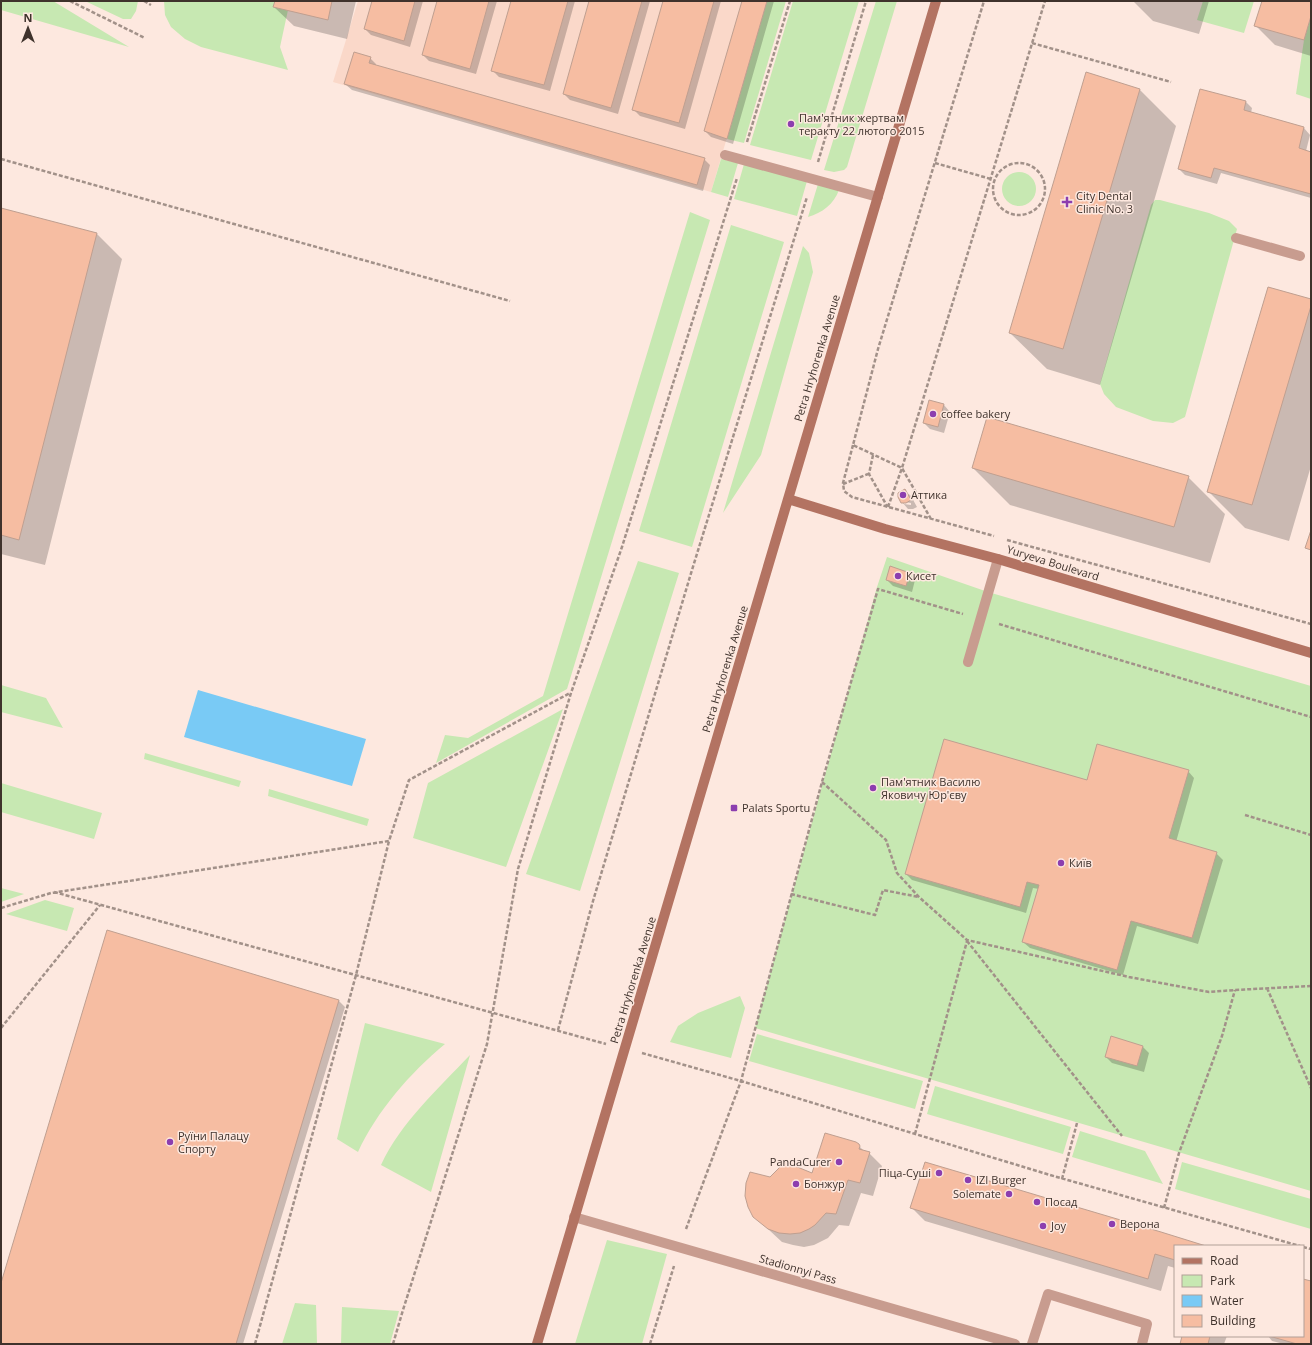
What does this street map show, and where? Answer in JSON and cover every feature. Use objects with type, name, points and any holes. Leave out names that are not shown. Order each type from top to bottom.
[{"type":"main road","name":"Petra Hryhorenka Avenue","points":[[537,1344],[936,1]]},
{"type":"main road","name":"Yuryeva Boulevard","points":[[788,499],[885,529],[998,559],[1311,653]]},
{"type":"street","points":[[724,155],[878,197]]},
{"type":"street","points":[[1236,238],[1300,256]]},
{"type":"street","points":[[968,662],[998,559]]},
{"type":"street","name":"Stadionnyi Pass","points":[[574,1218],[1015,1344]]},
{"type":"street","points":[[1032,1344],[1048,1294],[1147,1324],[1142,1344]]},
{"type":"path","points":[[70,1],[145,38]]},
{"type":"path","points":[[144,1],[151,5]]},
{"type":"path","points":[[393,1344],[487,1044],[518,869],[571,693],[622,547],[790,1]]},
{"type":"path","points":[[558,1030],[593,901],[715,494],[813,179],[866,1]]},
{"type":"path","points":[[984,1],[878,349],[843,484],[844,491],[852,497],[999,538]]},
{"type":"path","points":[[888,507],[902,468],[992,179],[1045,1]]},
{"type":"path","points":[[1032,43],[1171,82]]},
{"type":"path","points":[[1,159],[510,301]]},
{"type":"path","points":[[935,163],[992,179]]},
{"type":"path","points":[[1015,163],[1024,163],[1032,166],[1039,172],[1045,187],[1041,204],[1027,214],[1018,216],[1009,214],[1002,210],[996,203],[993,195],[992,179],[1000,170],[1015,163]]},
{"type":"path","points":[[853,445],[902,468],[931,518]]},
{"type":"path","points":[[873,454],[869,474],[888,507]]},
{"type":"path","points":[[843,484],[869,474]]},
{"type":"path","points":[[1007,540],[1311,624]]},
{"type":"path","points":[[650,1344],[679,1248],[741,1080],[822,782],[878,589],[1311,717]]},
{"type":"path","points":[[255,1344],[356,975],[389,841],[409,780],[571,693]]},
{"type":"path","points":[[822,782],[886,840],[897,873],[919,897],[967,940],[1122,1136]]},
{"type":"path","points":[[1245,815],[1311,835]]},
{"type":"path","points":[[1,908],[54,892],[389,841]]},
{"type":"path","points":[[792,894],[875,915],[883,890],[919,897]]},
{"type":"path","points":[[54,892],[741,1080],[1062,1178],[1296,1245]]},
{"type":"path","points":[[1,1028],[100,905]]},
{"type":"path","points":[[967,940],[1129,977],[1209,992],[1311,986]]},
{"type":"path","points":[[915,1134],[967,940]]},
{"type":"path","points":[[1267,988],[1311,1088]]},
{"type":"path","points":[[1164,1208],[1179,1153],[1222,1036],[1235,990]]},
{"type":"path","points":[[1062,1178],[1077,1123]]},
{"type":"shaded area","points":[[358,1],[767,1],[711,192],[333,82]]},
{"type":"green space","points":[[1,1],[53,1],[129,47],[1,10]]},
{"type":"green space","points":[[85,1],[138,1],[136,11],[131,19],[123,19]]},
{"type":"green space","points":[[164,1],[275,1],[274,7],[288,10],[280,47],[288,70],[201,47],[185,39],[171,27],[165,15]]},
{"type":"green space","points":[[767,1],[786,1],[744,143],[727,139]]},
{"type":"green space","points":[[793,1],[859,1],[811,160],[750,145]]},
{"type":"green space","points":[[876,1],[897,1],[847,167],[844,170],[834,172],[824,170]]},
{"type":"green space","points":[[1203,1],[1254,1],[1244,33],[1197,20]]},
{"type":"green space","points":[[1311,16],[1311,99],[1296,94],[1304,40]]},
{"type":"green space","points":[[721,159],[738,163],[728,197],[711,192]]},
{"type":"green space","points":[[744,164],[807,181],[797,216],[734,199]]},
{"type":"green space","points":[[1022,172],[1031,177],[1035,182],[1035,196],[1031,201],[1026,205],[1016,206],[1012,205],[1003,196],[1002,186],[1003,182],[1012,173]]},
{"type":"green space","points":[[818,184],[839,190],[831,204],[818,213],[808,217]]},
{"type":"green space","points":[[1155,200],[1209,213],[1229,221],[1237,229],[1185,417],[1173,423],[1153,421],[1116,407],[1104,394],[1100,384],[1151,205]]},
{"type":"green space","points":[[690,212],[710,220],[567,689],[436,763],[445,735],[468,738],[543,696]]},
{"type":"green space","points":[[731,225],[784,242],[692,547],[639,531]]},
{"type":"green space","points":[[803,246],[809,253],[813,272],[761,455],[723,513]]},
{"type":"green space","points":[[887,557],[988,592],[1311,686],[1311,1191],[755,1028],[877,587]]},
{"type":"green space","points":[[638,561],[679,573],[580,891],[526,874]]},
{"type":"green space","points":[[1,685],[46,698],[63,728],[1,712]]},
{"type":"green space","points":[[563,709],[506,867],[413,838],[428,783]]},
{"type":"green space","points":[[145,753],[241,781],[239,787],[144,759]]},
{"type":"green space","points":[[1,783],[102,813],[94,839],[1,812]]},
{"type":"green space","points":[[269,789],[369,819],[367,826],[268,796]]},
{"type":"green space","points":[[1,888],[24,894],[1,902]]},
{"type":"green space","points":[[45,900],[74,908],[67,931],[6,914]]},
{"type":"green space","points":[[740,996],[745,1008],[731,1058],[670,1042],[678,1026],[698,1013]]},
{"type":"green space","points":[[365,1023],[445,1044],[419,1067],[385,1107],[358,1152],[337,1139]]},
{"type":"green space","points":[[757,1034],[923,1081],[915,1109],[749,1061]]},
{"type":"green space","points":[[470,1055],[431,1192],[381,1165],[389,1149],[410,1120],[433,1093]]},
{"type":"green space","points":[[935,1086],[1071,1127],[1063,1154],[927,1114]]},
{"type":"green space","points":[[1080,1131],[1145,1151],[1163,1184],[1072,1157]]},
{"type":"green space","points":[[1182,1162],[1311,1199],[1311,1229],[1175,1189]]},
{"type":"green space","points":[[607,1240],[667,1254],[642,1344],[575,1344]]},
{"type":"green space","points":[[295,1303],[316,1305],[317,1344],[282,1344]]},
{"type":"green space","points":[[342,1307],[399,1311],[390,1344],[341,1344]]},
{"type":"water","points":[[198,690],[366,739],[352,786],[184,737]]},
{"type":"building","points":[[275,1],[332,1],[328,20],[273,7]]},
{"type":"building","points":[[372,1],[415,1],[404,41],[364,29]]},
{"type":"building","points":[[437,1],[489,1],[470,69],[422,55]]},
{"type":"building","points":[[511,1],[568,1],[544,85],[491,71]]},
{"type":"building","points":[[589,1],[642,1],[611,108],[563,94]]},
{"type":"building","points":[[663,1],[714,1],[679,123],[632,110]]},
{"type":"building","points":[[742,1],[767,1],[727,139],[704,131]]},
{"type":"building","points":[[1262,1],[1311,1],[1311,16],[1304,40],[1254,26]]},
{"type":"building","points":[[354,52],[371,57],[369,63],[705,158],[697,185],[344,84]]},
{"type":"building","points":[[1086,72],[1140,89],[1063,349],[1009,333]]},
{"type":"building","points":[[1200,89],[1246,101],[1244,110],[1304,127],[1299,148],[1311,152],[1311,194],[1214,168],[1211,178],[1178,169]]},
{"type":"building","points":[[1,208],[97,233],[19,540],[1,535]]},
{"type":"building","points":[[1268,287],[1311,299],[1311,306],[1252,505],[1207,492]]},
{"type":"building","name":"coffee bakery","points":[[929,400],[944,404],[938,427],[923,423]]},
{"type":"building","points":[[987,417],[1189,476],[1174,527],[972,468]]},
{"type":"building","name":"Аттика","points":[[905,489],[911,500],[906,503],[901,503],[898,493]]},
{"type":"building","points":[[1311,530],[1311,550],[1305,548]]},
{"type":"building","name":"Кисет","points":[[890,566],[910,573],[906,586],[886,580]]},
{"type":"building","name":"Київ","points":[[944,739],[1087,780],[1097,744],[1189,770],[1169,838],[1217,852],[1192,938],[1131,921],[1117,970],[1022,942],[1039,885],[1027,882],[1020,907],[905,874]]},
{"type":"building","name":"Руїни Палацу Спорту","points":[[107,930],[339,1000],[236,1344],[1,1344],[1,1283]]},
{"type":"building","points":[[1111,1036],[1143,1046],[1137,1066],[1105,1057]]},
{"type":"building","name":"Бонжур","points":[[825,1133],[856,1142],[860,1146],[859,1149],[870,1152],[860,1183],[848,1180],[836,1214],[826,1213],[809,1229],[800,1233],[790,1234],[779,1233],[768,1229],[753,1217],[748,1207],[745,1196],[746,1183],[750,1172],[770,1177],[785,1162],[812,1173]]},
{"type":"building","points":[[925,1162],[1203,1245],[1174,1245],[1174,1260],[1155,1254],[1148,1279],[910,1208]]},
{"type":"building","points":[[1304,1279],[1311,1281],[1311,1344],[1297,1344],[1272,1337],[1304,1337]]},
{"type":"building","points":[[1182,1337],[1210,1337],[1208,1344],[1180,1344]]},
{"type":"place","name":"Пам'ятник жертвам теракту 22 лютого 2015","points":[[791,124]]},
{"type":"place","name":"City Dental Clinic No. 3","points":[[1067,202]]},
{"type":"place","name":"coffee bakery","points":[[933,414]]},
{"type":"place","name":"Аттика","points":[[903,495]]},
{"type":"place","name":"Кисет","points":[[898,576]]},
{"type":"place","name":"Пам'ятник Василю Яковичу Юр'єву","points":[[873,788]]},
{"type":"place","name":"Palats Sportu","points":[[734,808]]},
{"type":"place","name":"Київ","points":[[1061,863]]},
{"type":"place","name":"Руїни Палацу Спорту","points":[[170,1142]]},
{"type":"place","name":"PandaCurer","points":[[839,1162]]},
{"type":"place","name":"Піца-Суші","points":[[939,1173]]},
{"type":"place","name":"IZI Burger","points":[[968,1180]]},
{"type":"place","name":"Бонжур","points":[[796,1184]]},
{"type":"place","name":"Solemate","points":[[1009,1194]]},
{"type":"place","name":"Посад","points":[[1037,1202]]},
{"type":"place","name":"Верона","points":[[1112,1224]]},
{"type":"place","name":"Joy","points":[[1043,1226]]}]
